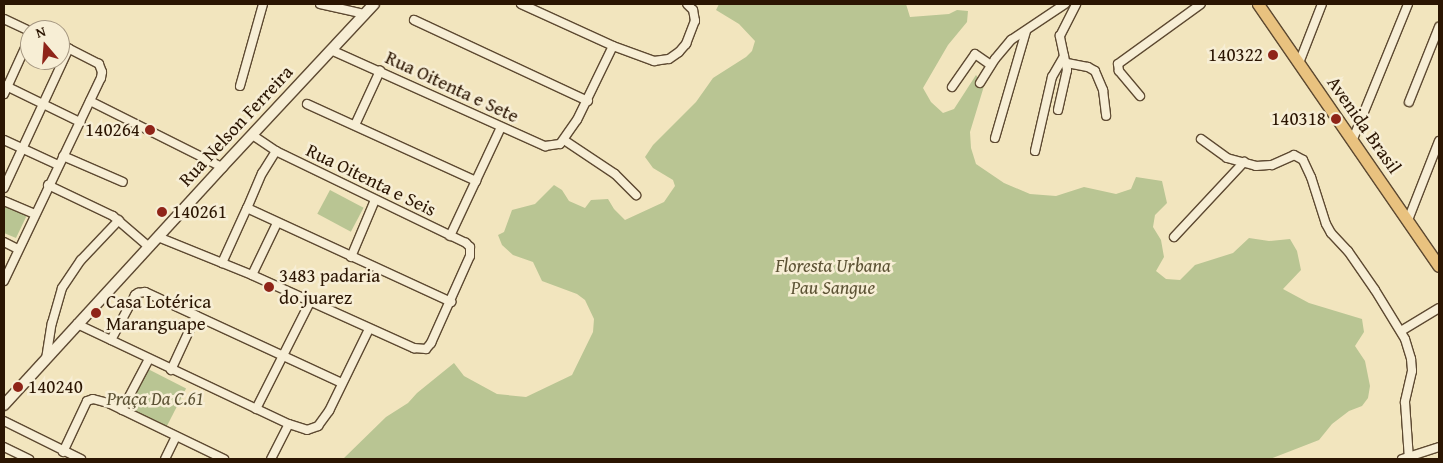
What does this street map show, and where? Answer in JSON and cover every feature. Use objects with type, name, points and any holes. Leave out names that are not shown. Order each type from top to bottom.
[{"type":"main road","name":"Rua Nelson Ferreira","points":[[4,405],[148,246],[374,4]]},
{"type":"main road","name":"Avenida Brasil","points":[[1258,4],[1439,266]]},
{"type":"street","points":[[240,86],[263,4]]},
{"type":"street","points":[[320,4],[364,14]]},
{"type":"street","points":[[520,4],[613,46],[654,61],[669,58],[679,52],[686,44],[695,21],[695,15],[687,4]]},
{"type":"street","points":[[980,83],[1011,40],[1026,31],[1052,6],[1065,4]]},
{"type":"street","points":[[1058,110],[1067,74],[1066,60],[1060,36],[1076,4]]},
{"type":"street","points":[[1140,96],[1118,71],[1118,64],[1201,4]]},
{"type":"street","points":[[1299,63],[1322,4]]},
{"type":"street","points":[[1353,139],[1408,4]]},
{"type":"street","points":[[4,19],[20,26]]},
{"type":"street","points":[[414,20],[588,101]]},
{"type":"street","points":[[1409,102],[1439,27]]},
{"type":"street","points":[[995,138],[1026,31]]},
{"type":"street","points":[[613,46],[588,101],[562,142],[615,174],[636,195]]},
{"type":"street","points":[[4,281],[102,72],[99,64],[70,49]]},
{"type":"street","name":"Rua Oitenta e Sete","points":[[331,50],[537,144],[545,146],[562,142]]},
{"type":"street","points":[[952,87],[975,54],[992,66]]},
{"type":"street","points":[[4,94],[6,85],[20,57]]},
{"type":"street","points":[[1066,60],[1095,71],[1103,90],[1106,116]]},
{"type":"street","points":[[1036,151],[1052,77],[1066,60]]},
{"type":"street","points":[[4,188],[59,70]]},
{"type":"street","points":[[354,125],[380,71]]},
{"type":"street","points":[[6,85],[80,122]]},
{"type":"street","points":[[90,101],[222,166]]},
{"type":"street","points":[[308,104],[476,181]]},
{"type":"street","points":[[450,236],[501,127]]},
{"type":"street","name":"Rua Oitenta e Seis","points":[[252,135],[276,151],[470,247],[470,256],[450,302]]},
{"type":"street","points":[[1201,139],[1218,154],[1264,167],[1294,155],[1303,160],[1311,177],[1328,228],[1348,251],[1401,331],[1412,359],[1405,402],[1409,459],[1439,447]]},
{"type":"street","points":[[4,140],[58,165]]},
{"type":"street","points":[[1408,220],[1439,141]]},
{"type":"street","points":[[222,263],[262,173],[276,151]]},
{"type":"street","points":[[63,156],[123,182]]},
{"type":"street","points":[[1174,237],[1244,162]]},
{"type":"street","points":[[48,185],[99,208],[119,220],[148,246]]},
{"type":"street","points":[[351,257],[375,200]]},
{"type":"street","points":[[4,201],[35,214]]},
{"type":"street","points":[[158,237],[252,275],[414,348],[426,349],[431,343],[450,302],[277,223],[247,207]]},
{"type":"street","points":[[46,359],[52,323],[62,288],[81,260],[119,220]]},
{"type":"street","points":[[252,275],[277,223]]},
{"type":"street","points":[[4,242],[18,250]]},
{"type":"street","points":[[111,340],[135,295],[141,292],[342,383]]},
{"type":"street","points":[[256,409],[310,302]]},
{"type":"street","points":[[1401,331],[1439,308]]},
{"type":"street","points":[[171,370],[196,316]]},
{"type":"street","points":[[77,324],[171,370],[289,424],[307,430],[318,426],[329,411],[369,329]]},
{"type":"street","points":[[122,410],[149,359]]},
{"type":"street","points":[[64,452],[87,401],[99,399],[224,459]]},
{"type":"street","points":[[4,421],[81,459]]},
{"type":"street","points":[[271,459],[289,424]]},
{"type":"street","points":[[165,459],[176,436]]},
{"type":"street","points":[[4,447],[13,456],[29,459]]},
{"type":"green space","name":"Floresta Urbana Pau Sangue","points":[[719,4],[906,4],[910,17],[949,14],[957,10],[968,11],[967,22],[948,45],[923,88],[931,102],[943,113],[954,109],[976,75],[984,86],[970,132],[971,148],[976,164],[1004,183],[1030,194],[1056,196],[1084,187],[1116,194],[1131,189],[1136,177],[1162,181],[1167,203],[1155,215],[1153,227],[1161,240],[1164,257],[1156,271],[1166,279],[1180,280],[1195,265],[1233,253],[1249,238],[1269,241],[1290,239],[1297,251],[1301,270],[1283,289],[1309,303],[1362,319],[1364,332],[1355,346],[1365,361],[1370,386],[1368,398],[1362,406],[1349,411],[1332,424],[1319,440],[1270,459],[343,459],[386,417],[408,403],[417,393],[454,363],[464,376],[497,394],[526,397],[572,375],[593,332],[594,319],[585,300],[577,294],[542,281],[533,262],[513,255],[502,245],[498,235],[504,232],[512,210],[535,204],[554,185],[562,190],[569,201],[585,208],[591,200],[608,199],[614,209],[625,220],[664,202],[675,186],[673,180],[653,168],[645,157],[653,145],[696,102],[713,78],[746,57],[752,51],[755,41],[739,24],[716,10]]},
{"type":"green space","points":[[330,190],[364,208],[351,232],[317,214]]},
{"type":"green space","points":[[4,204],[27,215],[16,238],[4,233]]},
{"type":"green space","name":"Praça Da C.61","points":[[146,368],[186,388],[165,430],[125,410]]},
{"type":"waterway","points":[[1040,459],[1064,459]]},
{"type":"place","name":"140322","points":[[1273,55]]},
{"type":"place","name":"140318","points":[[1336,119]]},
{"type":"place","name":"140264","points":[[150,130]]},
{"type":"place","name":"140261","points":[[162,212]]},
{"type":"place","name":"3483 padaria do juarez","points":[[269,287]]},
{"type":"place","name":"Casa Lotérica Maranguape","points":[[96,313]]},
{"type":"place","name":"140240","points":[[18,387]]}]
